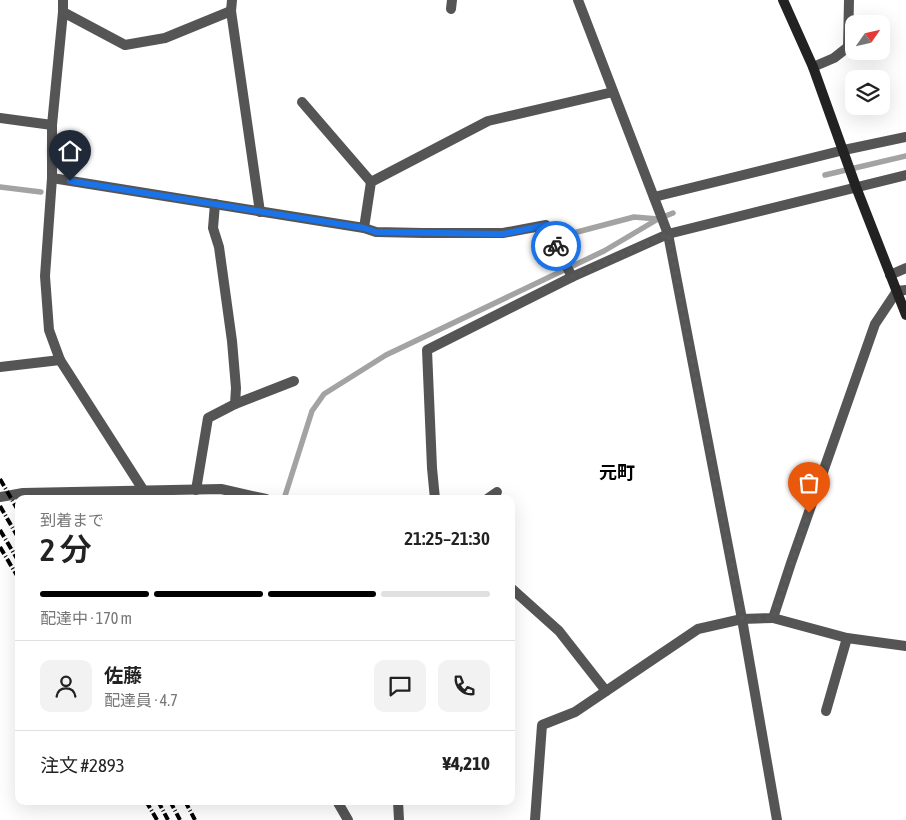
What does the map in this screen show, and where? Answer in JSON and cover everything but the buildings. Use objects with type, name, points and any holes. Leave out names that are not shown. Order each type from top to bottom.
[{"type":"street","points":[[62,0],[52,125],[52,181],[45,276],[49,330],[60,360],[146,495]]},
{"type":"street","points":[[232,0],[231,11],[260,212]]},
{"type":"street","points":[[578,0],[666,232],[742,619],[777,820]]},
{"type":"street","points":[[783,0],[812,67],[890,275],[901,291],[906,315]]},
{"type":"street","points":[[812,67],[834,58],[848,47],[849,0]]},
{"type":"street","points":[[62,12],[125,45],[165,38],[231,11]]},
{"type":"street","points":[[371,182],[488,121],[613,92]]},
{"type":"street","points":[[302,102],[371,182],[364,228]]},
{"type":"street","points":[[0,118],[52,125]]},
{"type":"street","points":[[654,199],[844,150],[906,137]]},
{"type":"street","points":[[435,495],[426,350],[666,232],[906,175]]},
{"type":"street","points":[[52,181],[214,207],[364,228],[376,232],[503,234],[546,225],[572,277]]},
{"type":"street","points":[[214,207],[213,228],[219,247],[232,341],[236,388],[235,404]]},
{"type":"street","points":[[890,275],[906,268]]},
{"type":"street","points":[[773,618],[875,324],[901,291]]},
{"type":"street","points":[[0,366],[60,360]]},
{"type":"street","points":[[196,490],[208,418],[235,404],[294,381]]},
{"type":"street","points":[[0,497],[23,493],[146,495],[220,489],[248,495]]},
{"type":"street","points":[[493,495],[497,492]]},
{"type":"street","points":[[515,592],[558,632],[606,691]]},
{"type":"street","points":[[535,820],[542,725],[575,712],[698,629],[742,619],[773,618],[847,638],[906,646]]},
{"type":"street","points":[[826,711],[847,638]]},
{"type":"street","points":[[339,805],[348,820]]},
{"type":"street","points":[[398,805],[399,820]]},
{"type":"waterway","points":[[825,175],[906,156]]},
{"type":"waterway","points":[[0,187],[41,192]]},
{"type":"waterway","points":[[285,495],[312,411],[324,394],[386,355],[604,251],[658,219],[673,213]]},
{"type":"waterway","points":[[562,236],[634,217],[658,219]]},
{"type":"railway","points":[[0,479],[15,505]]},
{"type":"railway","points":[[0,506],[15,532]]},
{"type":"railway","points":[[0,530],[15,555]]},
{"type":"railway","points":[[0,547],[15,572]]},
{"type":"railway","points":[[148,805],[157,820]]},
{"type":"railway","points":[[160,805],[168,820]]},
{"type":"railway","points":[[172,805],[180,820]]},
{"type":"railway","points":[[187,805],[195,820]]},
{"type":"way so far","points":[[556,246],[572,277],[668,234],[742,619],[773,618],[809,513]]},
{"type":"district","name":"元町","points":[[617,472]]},
{"type":"route","points":[[70,181],[364,228],[376,232],[503,234],[546,225],[556,246]]}]
